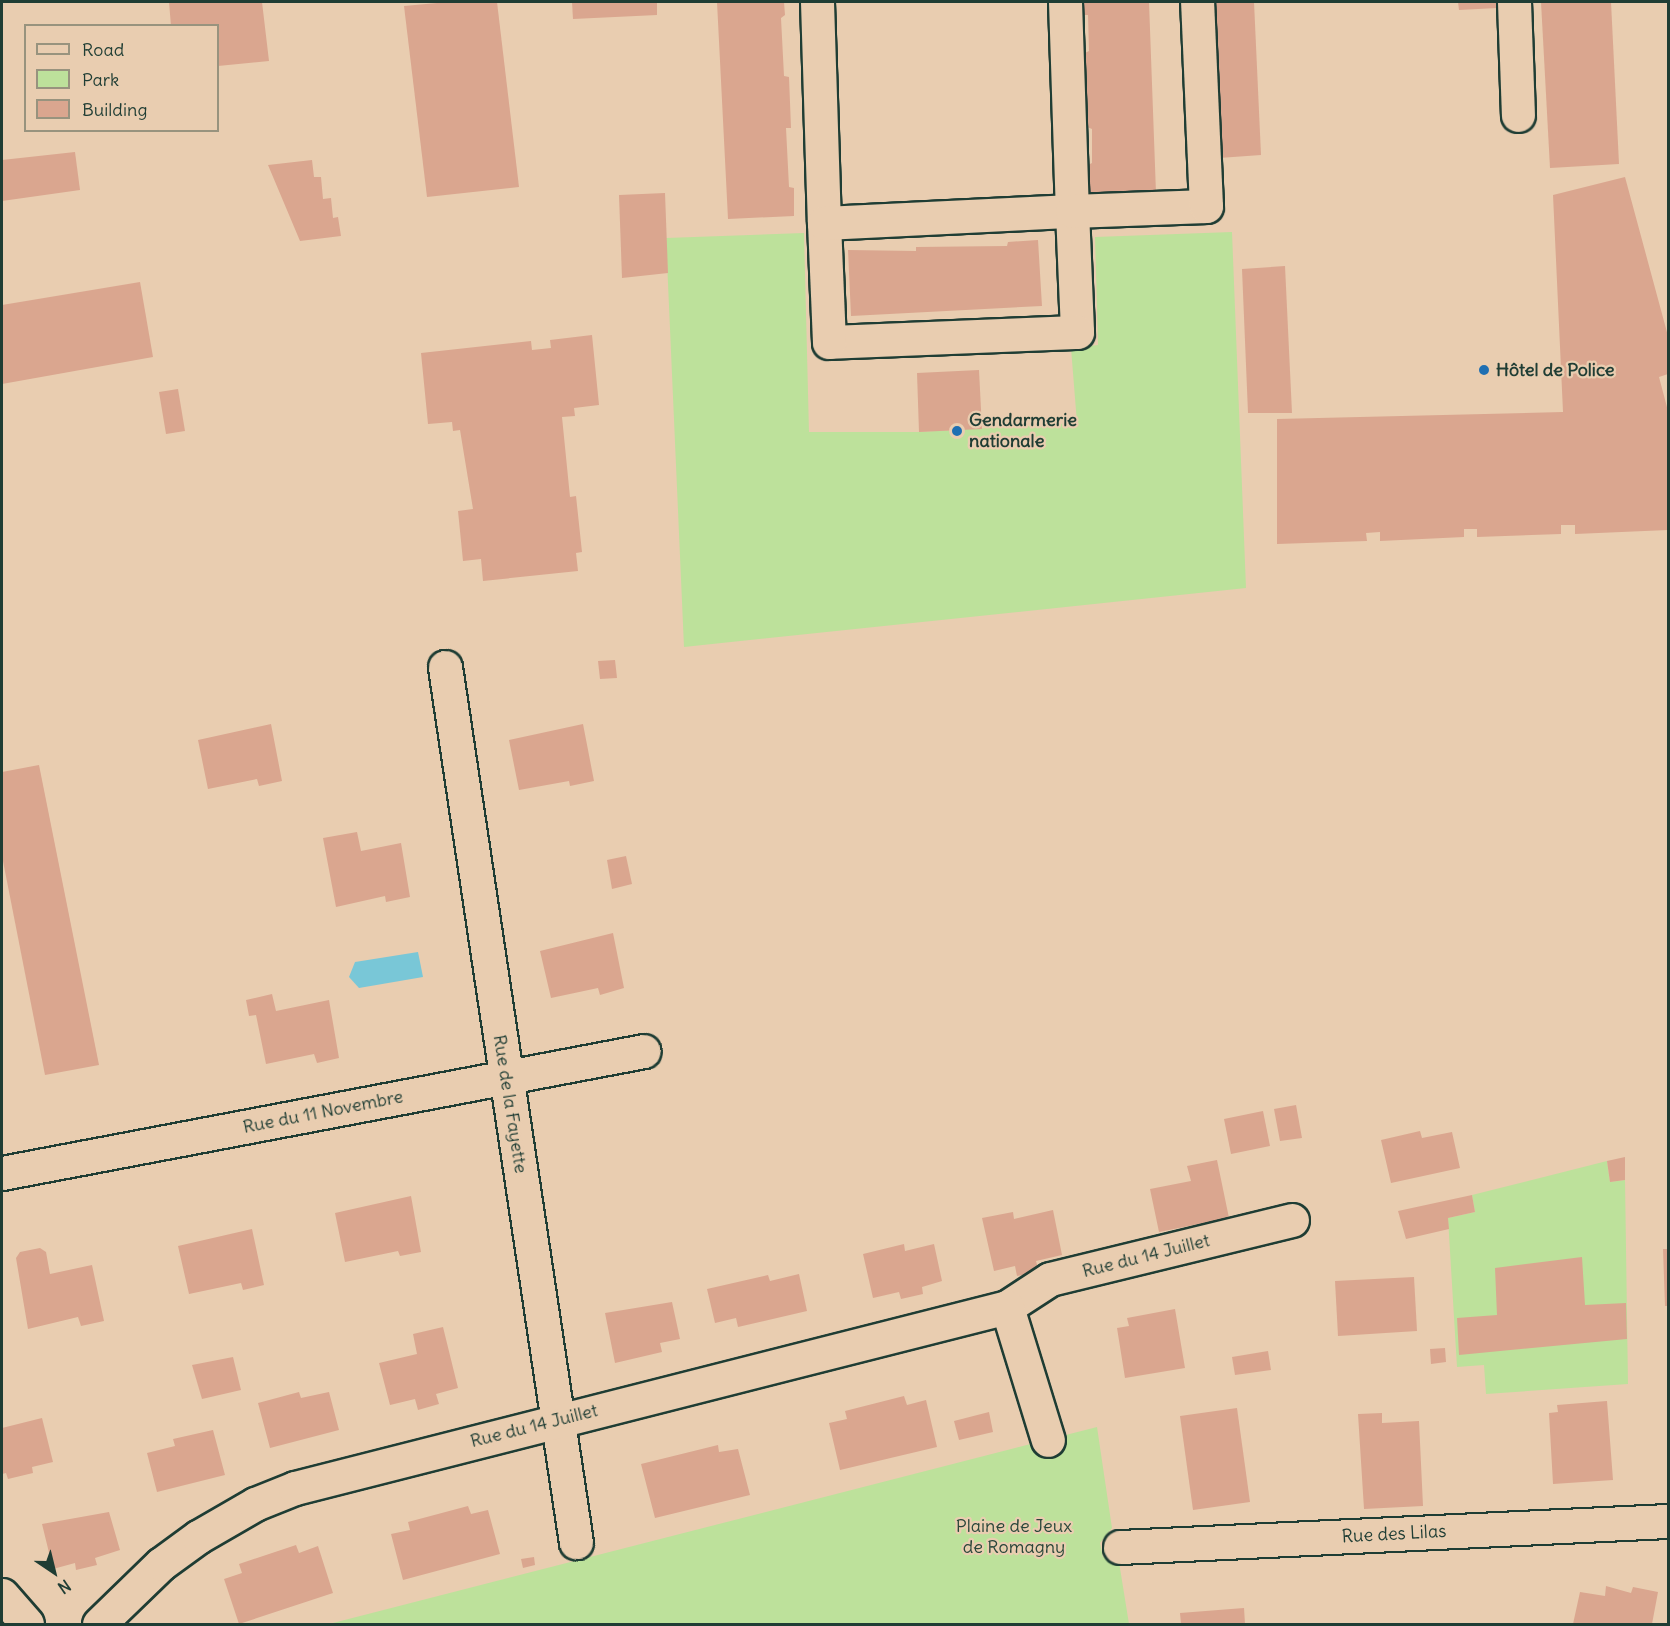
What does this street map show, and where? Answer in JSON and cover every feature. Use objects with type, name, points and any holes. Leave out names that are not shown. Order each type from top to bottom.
[{"type":"street","points":[[817,2],[829,342],[1077,332],[1065,2]]},
{"type":"street","points":[[824,223],[1206,206],[1197,2]]},
{"type":"street","points":[[1514,2],[1518,115]]},
{"type":"street","name":"Rue de la Fayette","points":[[445,667],[576,1542]]},
{"type":"street","name":"Rue du 11 Novembre","points":[[2,1173],[644,1052]]},
{"type":"street","name":"Rue du 14 Juillet","points":[[99,1624],[161,1564],[255,1504],[333,1476],[1007,1307],[1050,1279],[1292,1220]]},
{"type":"street","points":[[1007,1307],[1048,1440]]},
{"type":"street","name":"Rue des Lilas","points":[[1120,1547],[1668,1521]]},
{"type":"street","points":[[2,1595],[27,1624]]},
{"type":"green space","points":[[1232,232],[1246,588],[684,647],[666,238],[804,233],[809,432],[919,432],[1077,423],[1071,348],[1098,345],[1095,237]]},
{"type":"green space","points":[[1607,1161],[1610,1182],[1625,1180],[1628,1384],[1486,1394],[1484,1365],[1457,1367],[1448,1218],[1475,1212],[1472,1195]]},
{"type":"green space","name":"Plaine de Jeux de Romagny","points":[[1097,1427],[1112,1528],[1100,1543],[1103,1557],[1119,1562],[1129,1624],[329,1624]]},
{"type":"water","points":[[418,952],[423,977],[359,988],[349,977],[355,962]]},
{"type":"building","points":[[169,2],[262,2],[269,61],[219,66],[219,24],[171,24]]},
{"type":"building","points":[[448,2],[497,2],[519,187],[427,197],[404,6]]},
{"type":"building","points":[[572,2],[657,2],[657,15],[573,19]]},
{"type":"building","points":[[717,2],[784,2],[785,15],[781,18],[784,76],[789,77],[791,128],[786,128],[789,187],[794,188],[794,216],[728,219]]},
{"type":"building","points":[[1083,2],[1149,2],[1156,193],[1090,195],[1088,165],[1092,163],[1092,129],[1087,127],[1085,53],[1089,51],[1088,15],[1084,15]]},
{"type":"building","points":[[1213,2],[1254,2],[1261,155],[1219,158]]},
{"type":"building","points":[[1458,2],[1497,2],[1497,8],[1459,10]]},
{"type":"building","points":[[1541,2],[1611,2],[1619,164],[1550,168]]},
{"type":"building","points":[[75,152],[80,190],[2,201],[2,160]]},
{"type":"building","points":[[312,160],[314,177],[321,177],[323,199],[331,198],[333,218],[338,217],[341,236],[300,241],[268,165]]},
{"type":"building","points":[[1625,177],[1668,336],[1668,374],[1659,377],[1668,411],[1668,530],[1575,534],[1575,525],[1561,525],[1561,534],[1477,537],[1477,529],[1464,529],[1464,537],[1380,541],[1380,532],[1366,533],[1367,541],[1277,544],[1277,419],[1563,412],[1553,195]]},
{"type":"building","points":[[665,193],[668,273],[622,278],[619,195]]},
{"type":"building","points":[[1038,240],[1042,306],[851,316],[848,250],[916,251],[916,247],[1007,246],[1008,242]]},
{"type":"building","points":[[1285,266],[1292,413],[1248,413],[1242,269]]},
{"type":"building","points":[[140,282],[153,357],[2,384],[2,305]]},
{"type":"building","points":[[592,335],[599,405],[574,408],[575,416],[562,417],[570,497],[576,496],[582,552],[576,553],[578,571],[483,581],[481,559],[463,561],[458,511],[473,509],[460,430],[453,431],[452,422],[428,424],[421,353],[531,341],[532,350],[551,348],[550,340]]},
{"type":"building","points":[[979,370],[982,429],[919,432],[917,373]]},
{"type":"building","points":[[178,389],[185,431],[166,434],[159,392]]},
{"type":"building","points":[[615,660],[617,678],[600,679],[598,661]]},
{"type":"building","points":[[271,724],[282,781],[259,786],[257,779],[208,789],[198,740]]},
{"type":"building","points":[[583,724],[594,781],[570,786],[569,781],[519,790],[509,740]]},
{"type":"building","points":[[39,765],[99,1065],[45,1075],[2,856],[2,772]]},
{"type":"building","points":[[357,832],[361,851],[401,843],[410,897],[386,902],[385,896],[336,907],[323,838]]},
{"type":"building","points":[[626,856],[632,884],[612,889],[607,860]]},
{"type":"building","points":[[613,933],[624,988],[600,995],[598,988],[551,998],[540,951]]},
{"type":"building","points":[[272,994],[276,1011],[329,1000],[339,1058],[317,1063],[314,1054],[266,1064],[256,1015],[249,1016],[246,1000]]},
{"type":"building","points":[[1296,1105],[1302,1138],[1280,1141],[1274,1109]]},
{"type":"building","points":[[1263,1111],[1270,1146],[1231,1154],[1224,1119]]},
{"type":"building","points":[[1420,1131],[1422,1138],[1452,1132],[1460,1168],[1391,1183],[1381,1140]]},
{"type":"building","points":[[1625,1157],[1625,1180],[1610,1182],[1607,1161]]},
{"type":"building","points":[[1217,1160],[1229,1218],[1159,1232],[1150,1189],[1191,1181],[1187,1166]]},
{"type":"building","points":[[1472,1195],[1475,1212],[1448,1218],[1449,1229],[1406,1239],[1398,1211]]},
{"type":"building","points":[[411,1196],[421,1252],[400,1256],[398,1251],[345,1262],[335,1213]]},
{"type":"building","points":[[1053,1210],[1062,1255],[1036,1261],[1039,1272],[1017,1276],[1015,1266],[994,1271],[982,1218],[1013,1212],[1014,1219]]},
{"type":"building","points":[[252,1229],[264,1285],[243,1290],[241,1283],[189,1294],[178,1246]]},
{"type":"building","points":[[904,1244],[905,1251],[934,1244],[942,1281],[922,1287],[923,1294],[901,1299],[899,1292],[873,1298],[863,1254]]},
{"type":"building","points":[[40,1248],[46,1252],[50,1274],[92,1265],[104,1321],[81,1326],[78,1317],[28,1329],[16,1258],[20,1252]]},
{"type":"building","points":[[1663,1249],[1668,1249],[1668,1306],[1665,1306]]},
{"type":"building","points":[[1582,1257],[1585,1305],[1626,1303],[1627,1339],[1459,1355],[1457,1318],[1497,1315],[1495,1268]]},
{"type":"building","points":[[799,1274],[807,1311],[738,1327],[736,1318],[715,1323],[707,1289],[768,1275],[770,1281]]},
{"type":"building","points":[[1414,1277],[1417,1331],[1338,1336],[1335,1281]]},
{"type":"building","points":[[672,1302],[680,1339],[660,1343],[662,1352],[615,1363],[605,1313]]},
{"type":"building","points":[[1175,1309],[1185,1368],[1125,1378],[1117,1328],[1129,1326],[1127,1318]]},
{"type":"building","points":[[443,1327],[458,1388],[436,1394],[439,1404],[418,1410],[415,1399],[390,1405],[379,1363],[417,1354],[413,1334]]},
{"type":"building","points":[[1445,1348],[1446,1362],[1431,1364],[1430,1349]]},
{"type":"building","points":[[1268,1351],[1271,1370],[1235,1375],[1232,1357]]},
{"type":"building","points":[[233,1357],[241,1390],[202,1399],[192,1365]]},
{"type":"building","points":[[299,1392],[301,1398],[329,1392],[339,1430],[270,1448],[258,1403]]},
{"type":"building","points":[[904,1396],[907,1405],[926,1400],[937,1447],[840,1470],[829,1423],[847,1419],[845,1411]]},
{"type":"building","points":[[1607,1401],[1613,1480],[1553,1484],[1549,1413],[1558,1412],[1557,1405]]},
{"type":"building","points":[[1237,1408],[1250,1502],[1193,1510],[1180,1416]]},
{"type":"building","points":[[989,1412],[993,1432],[959,1440],[954,1421]]},
{"type":"building","points":[[1382,1413],[1382,1423],[1419,1421],[1423,1506],[1364,1509],[1358,1414]]},
{"type":"building","points":[[42,1418],[53,1462],[32,1467],[33,1473],[8,1479],[6,1473],[2,1474],[2,1428]]},
{"type":"building","points":[[213,1430],[225,1475],[157,1492],[147,1453],[175,1446],[173,1439]]},
{"type":"building","points":[[718,1445],[719,1452],[738,1449],[750,1495],[655,1518],[641,1464]]},
{"type":"building","points":[[468,1506],[471,1514],[488,1510],[500,1554],[403,1580],[391,1534],[410,1530],[408,1522]]},
{"type":"building","points":[[109,1512],[120,1550],[95,1558],[97,1565],[76,1570],[75,1563],[53,1569],[42,1524]]},
{"type":"building","points":[[296,1545],[299,1553],[318,1546],[333,1593],[239,1624],[224,1579],[242,1573],[239,1564]]},
{"type":"building","points":[[534,1557],[535,1565],[523,1568],[521,1559]]},
{"type":"building","points":[[1606,1586],[1631,1593],[1633,1587],[1658,1592],[1652,1624],[1573,1624],[1580,1592],[1605,1596]]},
{"type":"building","points":[[1244,1608],[1245,1624],[1181,1624],[1180,1613]]},
{"type":"place","name":"Hôtel de Police","points":[[1484,370]]},
{"type":"place","name":"Gendarmerie nationale","points":[[957,431]]}]
